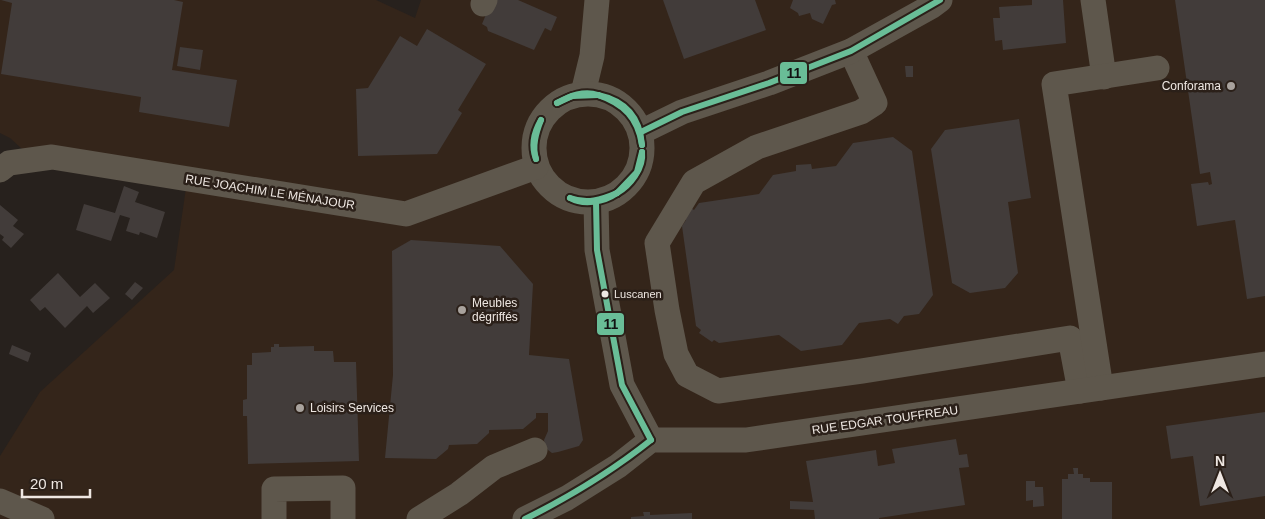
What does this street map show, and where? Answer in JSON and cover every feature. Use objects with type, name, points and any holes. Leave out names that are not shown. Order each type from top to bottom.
[{"type":"street","points":[[583,93],[592,56],[598,0]]},
{"type":"street","points":[[641,132],[682,112],[851,51],[940,0]]},
{"type":"street","points":[[1093,0],[1104,77]]},
{"type":"street","points":[[851,51],[875,103],[861,112],[757,147],[694,182],[657,243],[676,354],[687,375],[718,391],[862,371],[1070,338],[1090,390]]},
{"type":"street","points":[[1090,390],[1054,84],[1157,68]]},
{"type":"street","points":[[583,93],[602,95],[619,102],[633,115],[641,132],[643,151],[639,169],[629,185],[614,196],[596,202],[577,202],[560,195],[546,183],[536,167],[533,150],[535,134],[542,118],[553,106],[567,97],[583,93]]},
{"type":"street","name":"RUE JOACHIM LE MÉNAJOUR","points":[[0,170],[9,163],[52,157],[406,214],[536,167]]},
{"type":"street","points":[[525,519],[566,498],[618,466],[651,440],[622,385],[597,250],[596,202]]},
{"type":"street","name":"RUE EDGAR TOUFFREAU","points":[[651,440],[746,440],[1265,364]]},
{"type":"street","points":[[419,519],[458,494],[494,467],[535,450]]},
{"type":"street","points":[[274,519],[274,489],[344,488],[343,519]]},
{"type":"street","points":[[0,501],[42,519]]},
{"type":"shaded area","points":[[0,0],[376,0],[415,18],[421,0],[1265,0],[1265,519],[0,519],[0,456],[40,392],[174,270],[186,188],[43,168],[10,138],[0,133]]},
{"type":"building","points":[[1,0],[174,0],[183,2],[172,70],[237,80],[229,127],[139,112],[141,97],[1,74],[12,3]]},
{"type":"building","points":[[492,0],[518,0],[557,17],[551,31],[545,28],[534,50],[488,31],[487,27],[482,24]]},
{"type":"building","points":[[663,0],[755,0],[766,30],[684,59]]},
{"type":"building","points":[[793,0],[835,0],[836,4],[832,5],[823,24],[812,19],[810,13],[799,16],[798,13],[790,8]]},
{"type":"building","points":[[1032,0],[1063,0],[1066,43],[1003,50],[1002,40],[995,41],[993,18],[1000,18],[999,7],[1032,5]]},
{"type":"building","name":"Conforama","points":[[1175,0],[1265,0],[1265,296],[1247,299],[1235,220],[1197,226],[1191,184],[1208,182],[1209,185],[1212,184],[1210,172],[1200,174]]},
{"type":"building","points":[[427,29],[486,64],[458,110],[462,113],[437,154],[358,156],[356,89],[368,88],[400,36],[417,46]]},
{"type":"building","points":[[180,47],[203,50],[200,70],[177,66]]},
{"type":"building","points":[[905,66],[913,66],[913,77],[906,77]]},
{"type":"building","points":[[1019,119],[1031,198],[1008,202],[1018,273],[1005,288],[970,293],[952,283],[931,149],[945,130]]},
{"type":"building","points":[[893,137],[912,151],[933,295],[919,314],[904,316],[898,324],[890,319],[859,323],[842,345],[801,351],[779,335],[719,343],[714,340],[712,342],[699,333],[701,330],[696,326],[682,226],[686,220],[684,218],[691,208],[694,210],[699,203],[759,194],[773,175],[796,171],[796,165],[811,164],[812,169],[836,166],[853,143]]},
{"type":"building","points":[[124,186],[139,192],[135,202],[165,212],[157,238],[140,232],[139,235],[126,231],[130,218],[120,215],[111,241],[76,230],[84,204],[115,213]]},
{"type":"building","points":[[0,205],[18,220],[13,226],[24,234],[11,248],[2,240],[4,237],[0,234]]},
{"type":"building","points":[[411,240],[500,246],[533,284],[529,355],[569,359],[583,440],[579,446],[552,453],[548,450],[544,440],[548,431],[548,413],[536,413],[536,418],[523,429],[489,430],[489,433],[477,444],[449,445],[448,449],[436,459],[385,458],[393,375],[392,251]]},
{"type":"building","points":[[58,273],[80,297],[95,283],[110,298],[93,313],[87,306],[65,328],[45,307],[40,311],[30,300]]},
{"type":"building","points":[[135,282],[143,288],[132,300],[125,294]]},
{"type":"building","name":"Loisirs Services","points":[[274,344],[279,344],[279,347],[314,346],[314,351],[333,351],[334,362],[356,362],[359,461],[248,464],[247,416],[243,416],[243,400],[247,399],[247,365],[252,365],[252,353],[271,352],[271,347],[274,347]]},
{"type":"building","points":[[12,345],[31,353],[28,362],[9,354]]},
{"type":"building","points":[[1265,412],[1265,496],[1200,506],[1193,456],[1171,459],[1166,426]]},
{"type":"building","points":[[956,439],[959,455],[967,454],[969,467],[959,468],[965,505],[879,519],[815,519],[814,510],[790,509],[790,501],[813,502],[806,461],[876,450],[878,466],[895,463],[892,449]]},
{"type":"building","points":[[1073,468],[1078,468],[1078,474],[1083,474],[1083,478],[1090,478],[1090,482],[1112,482],[1112,519],[1062,519],[1062,479],[1068,479],[1068,474],[1074,474]]},
{"type":"building","points":[[1026,481],[1035,481],[1035,487],[1043,487],[1044,506],[1033,507],[1033,500],[1026,501]]},
{"type":"building","points":[[643,512],[650,512],[650,515],[692,513],[692,519],[631,519],[631,517],[644,516]]},
{"type":"transit line","name":"11","points":[[641,132],[682,112],[769,83],[851,51],[940,0]]},
{"type":"transit line","name":"11","points":[[557,103],[582,93],[598,95]]},
{"type":"transit line","name":"11","points":[[557,103],[572,96],[598,95]]},
{"type":"transit line","name":"11","points":[[598,95],[624,106],[630,112],[641,135],[642,145]]},
{"type":"transit line","name":"11","points":[[598,95],[615,103],[628,113],[637,127],[642,145]]},
{"type":"transit line","name":"11","points":[[536,159],[534,139],[541,120]]},
{"type":"transit line","name":"11","points":[[536,159],[535,140],[541,120]]},
{"type":"transit line","name":"11","points":[[617,193],[637,172],[642,152]]},
{"type":"transit line","name":"11","points":[[617,193],[627,186],[635,176],[641,164],[642,152]]},
{"type":"transit line","name":"11","points":[[570,198],[582,201],[594,200],[617,193]]},
{"type":"transit line","name":"11","points":[[570,198],[581,202],[594,202],[606,199],[617,193]]},
{"type":"transit line","name":"11","points":[[596,202],[597,250],[622,385],[651,440]]},
{"type":"transit line","name":"11","points":[[525,519],[590,483],[621,463],[651,440]]},
{"type":"place","name":"Conforama","points":[[1231,86]]},
{"type":"place","name":"Luscanen","points":[[605,294]]},
{"type":"place","name":"Meubles dégriffés","points":[[462,310]]},
{"type":"place","name":"Loisirs Services","points":[[300,408]]}]
